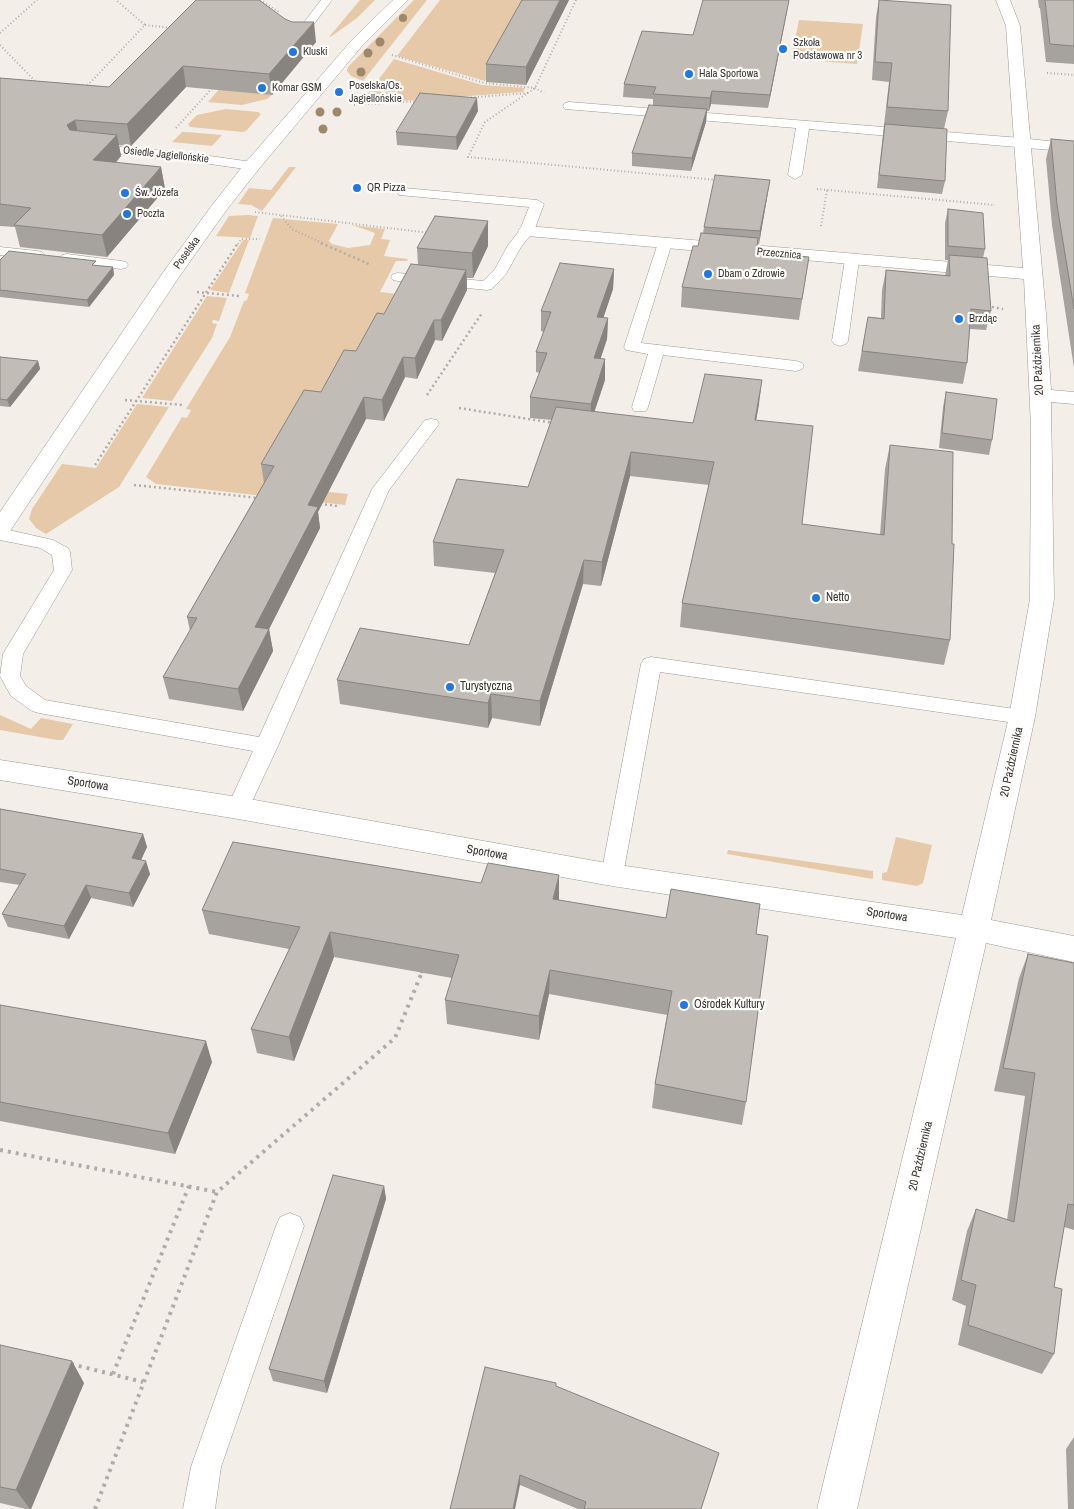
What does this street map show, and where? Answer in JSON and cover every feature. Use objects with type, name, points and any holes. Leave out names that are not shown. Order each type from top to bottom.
[{"type":"street","name":"Poselska","points":[[0,529],[171,275],[252,166],[357,43],[402,0]]},
{"type":"street","name":"20 Października","points":[[837,1509],[1022,717],[1042,599],[1041,395],[1013,26],[1003,0]]},
{"type":"street","name":"Przecznica","points":[[527,231],[1032,274]]},
{"type":"street","points":[[1041,395],[1074,398]]},
{"type":"street","name":"Sportowa","points":[[0,770],[238,808],[612,875],[974,929],[1074,949]]},
{"type":"lane","points":[[298,38],[327,0]]},
{"type":"lane","points":[[569,106],[1021,142],[1074,148]]},
{"type":"lane","points":[[795,175],[804,125]]},
{"type":"lane","name":"Osiedle Jagiellońskie","points":[[80,147],[152,153],[252,166]]},
{"type":"lane","points":[[398,277],[487,286],[502,271],[515,245],[527,231],[537,204],[404,192]]},
{"type":"lane","points":[[665,243],[632,347],[796,366]]},
{"type":"lane","points":[[0,251],[121,264]]},
{"type":"lane","points":[[840,341],[852,260]]},
{"type":"lane","points":[[640,407],[657,350]]},
{"type":"lane","points":[[238,808],[381,489],[431,424]]},
{"type":"lane","points":[[0,534],[46,544],[61,552],[63,570],[13,654],[10,676],[18,691],[39,706],[267,746]]},
{"type":"lane","points":[[612,875],[651,664],[1022,717]]},
{"type":"lane","points":[[199,1509],[206,1468],[290,1226]]},
{"type":"path","points":[[0,33],[37,0]]},
{"type":"path","points":[[116,0],[145,26],[174,28]]},
{"type":"path","points":[[260,0],[279,12],[262,34],[298,38]]},
{"type":"path","points":[[576,0],[535,88],[485,122],[468,157],[720,180]]},
{"type":"path","points":[[80,94],[145,26]]},
{"type":"path","points":[[0,45],[38,84]]},
{"type":"path","points":[[392,56],[484,83],[535,88]]},
{"type":"path","points":[[152,153],[217,83]]},
{"type":"path","points":[[460,98],[528,93]]},
{"type":"path","points":[[354,105],[422,101]]},
{"type":"path","points":[[817,189],[1026,208]]},
{"type":"path","points":[[281,216],[292,229],[299,233],[398,277]]},
{"type":"path","points":[[95,465],[241,239],[260,239]]},
{"type":"path","points":[[190,292],[238,296]]},
{"type":"path","points":[[431,424],[424,399],[486,306]]},
{"type":"path","points":[[119,399],[182,405]]},
{"type":"path","points":[[426,403],[557,424]]},
{"type":"path","points":[[134,485],[264,498]]},
{"type":"path","points":[[313,504],[371,510]]},
{"type":"path","points":[[94,1509],[217,1192],[395,1038],[424,966]]},
{"type":"path","points":[[0,1150],[217,1192]]},
{"type":"path","points":[[113,1374],[189,1186]]},
{"type":"path","points":[[66,1363],[143,1382]]},
{"type":"shaded area","points":[[360,0],[375,0],[357,18],[329,37]]},
{"type":"shaded area","points":[[414,0],[427,0],[363,81],[351,76],[347,71],[348,67]]},
{"type":"shaded area","points":[[440,0],[532,0],[485,81],[397,56]]},
{"type":"shaded area","points":[[799,20],[863,24],[857,64],[791,59]]},
{"type":"shaded area","points":[[264,38],[244,92],[272,95],[267,99],[242,105],[208,102]]},
{"type":"shaded area","points":[[394,59],[482,85],[525,88],[523,92],[360,104]]},
{"type":"shaded area","points":[[226,109],[258,112],[261,114],[243,132],[190,127],[188,124],[197,115]]},
{"type":"shaded area","points":[[182,132],[222,135],[212,146],[172,142]]},
{"type":"shaded area","points":[[289,167],[296,167],[262,211],[251,205],[238,204],[249,188],[271,190]]},
{"type":"shaded area","points":[[229,216],[258,216],[250,238],[216,236]]},
{"type":"shaded area","points":[[273,218],[338,224],[329,241],[332,244],[348,248],[370,245],[375,233],[352,225],[385,229],[381,239],[390,240],[384,256],[408,259],[407,261],[396,261],[380,292],[406,295],[265,485],[348,494],[345,505],[156,484],[146,477],[182,417],[187,418],[191,410],[186,409],[230,337],[244,301],[247,300],[249,294],[245,293]]},
{"type":"shaded area","points":[[243,240],[249,240],[229,293],[210,290]]},
{"type":"shaded area","points":[[207,296],[227,298],[219,321],[213,320],[212,323],[217,324],[212,338],[172,401],[142,398]]},
{"type":"shaded area","points":[[137,404],[169,407],[119,487],[46,534],[36,528],[29,519],[32,509],[62,464],[96,468]]},
{"type":"shaded area","points":[[0,715],[31,729],[41,718],[73,724],[63,740],[57,740],[0,730]]},
{"type":"shaded area","points":[[896,837],[932,845],[923,883],[917,886],[882,880],[882,873],[887,872]]},
{"type":"shaded area","points":[[728,850],[873,871],[873,879],[727,854]]},
{"type":"building","points":[[196,0],[259,0],[292,22],[314,22],[269,74],[183,66],[127,124],[75,120],[67,125],[70,130],[117,135],[93,160],[161,167],[102,235],[14,225],[31,208],[0,204],[0,78],[109,87]]},
{"type":"building","points":[[522,0],[560,0],[526,67],[486,64]]},
{"type":"building","points":[[703,0],[789,0],[770,95],[712,91],[710,98],[653,94],[656,87],[624,84],[642,31],[693,35]]},
{"type":"building","name":"Szkoła Podstawowa nr 3","points":[[879,0],[951,5],[948,111],[887,107],[892,63],[875,62]]},
{"type":"building","points":[[1045,0],[1074,0],[1074,46],[1050,44]]},
{"type":"building","points":[[420,93],[477,98],[456,137],[396,132]]},
{"type":"building","points":[[649,105],[707,109],[692,158],[632,153]]},
{"type":"building","points":[[885,124],[947,129],[945,181],[879,175]]},
{"type":"building","points":[[1051,139],[1074,141],[1074,309],[1057,205]]},
{"type":"building","points":[[715,175],[770,180],[760,231],[704,227]]},
{"type":"building","points":[[948,209],[983,213],[985,249],[948,246]]},
{"type":"building","points":[[435,216],[488,221],[472,253],[417,248]]},
{"type":"building","points":[[701,233],[758,238],[756,252],[809,257],[802,299],[682,287],[693,246],[698,246]]},
{"type":"building","points":[[9,251],[96,261],[92,265],[113,267],[87,300],[0,290],[0,260]]},
{"type":"building","points":[[949,255],[987,258],[991,311],[971,309],[967,363],[862,351],[868,317],[884,319],[886,270],[950,276]]},
{"type":"building","points":[[560,263],[614,269],[597,317],[608,318],[594,358],[605,359],[591,404],[530,397],[547,353],[536,352],[551,312],[541,311]]},
{"type":"building","points":[[411,264],[466,270],[441,320],[434,320],[415,358],[403,357],[382,400],[364,397],[308,505],[318,507],[255,627],[269,629],[238,689],[163,677],[197,618],[187,617],[274,466],[261,464],[304,390],[321,392],[344,350],[356,351],[377,313],[384,314]]},
{"type":"building","points":[[0,357],[38,361],[7,400],[0,399]]},
{"type":"building","points":[[705,374],[762,380],[755,420],[813,426],[802,524],[884,535],[890,445],[953,452],[952,544],[954,544],[950,640],[682,603],[714,462],[631,452],[602,562],[584,560],[540,701],[491,694],[488,703],[337,680],[360,628],[469,645],[504,550],[433,542],[457,479],[528,487],[556,407],[693,423]]},
{"type":"building","points":[[946,392],[997,399],[992,440],[942,433]]},
{"type":"building","points":[[0,809],[143,834],[132,858],[146,861],[129,893],[86,885],[64,926],[2,914],[26,874],[0,869]]},
{"type":"building","points":[[233,842],[481,883],[488,863],[559,875],[553,899],[666,918],[671,889],[760,904],[756,934],[768,936],[746,1102],[655,1084],[672,991],[550,970],[539,1016],[445,1000],[459,955],[330,932],[289,1037],[251,1029],[300,927],[202,910]]},
{"type":"building","points":[[1028,954],[1074,963],[1074,1205],[1068,1204],[1054,1287],[1062,1289],[1054,1354],[968,1325],[976,1285],[961,1280],[976,1209],[1014,1222],[1035,1073],[1003,1068]]},
{"type":"building","points":[[0,1005],[206,1041],[168,1133],[0,1102]]},
{"type":"building","points":[[333,1175],[384,1186],[324,1381],[269,1369]]},
{"type":"building","points":[[0,1345],[72,1361],[16,1490],[0,1487]]},
{"type":"building","points":[[485,1367],[556,1383],[556,1386],[719,1453],[701,1509],[584,1509],[586,1502],[520,1475],[513,1509],[450,1509]]},
{"type":"place","name":"Szkoła Podstawowa nr 3","points":[[783,49]]},
{"type":"place","name":"Kluski","points":[[293,52]]},
{"type":"place","name":"Hala Sportowa","points":[[689,74]]},
{"type":"place","name":"Komar GSM","points":[[262,88]]},
{"type":"place","name":"Poselska/Os. Jagiellońskie","points":[[339,92]]},
{"type":"place","name":"QR Pizza","points":[[357,188]]},
{"type":"place","name":"Św. Józefa","points":[[125,193]]},
{"type":"place","name":"Poczta","points":[[127,214]]},
{"type":"place","name":"Dbam o Zdrowie","points":[[708,274]]},
{"type":"place","name":"Brzdąc","points":[[959,319]]},
{"type":"place","name":"Netto","points":[[816,598]]},
{"type":"place","name":"Turystyczna","points":[[450,687]]},
{"type":"place","name":"Ośrodek Kultury","points":[[684,1005]]}]
